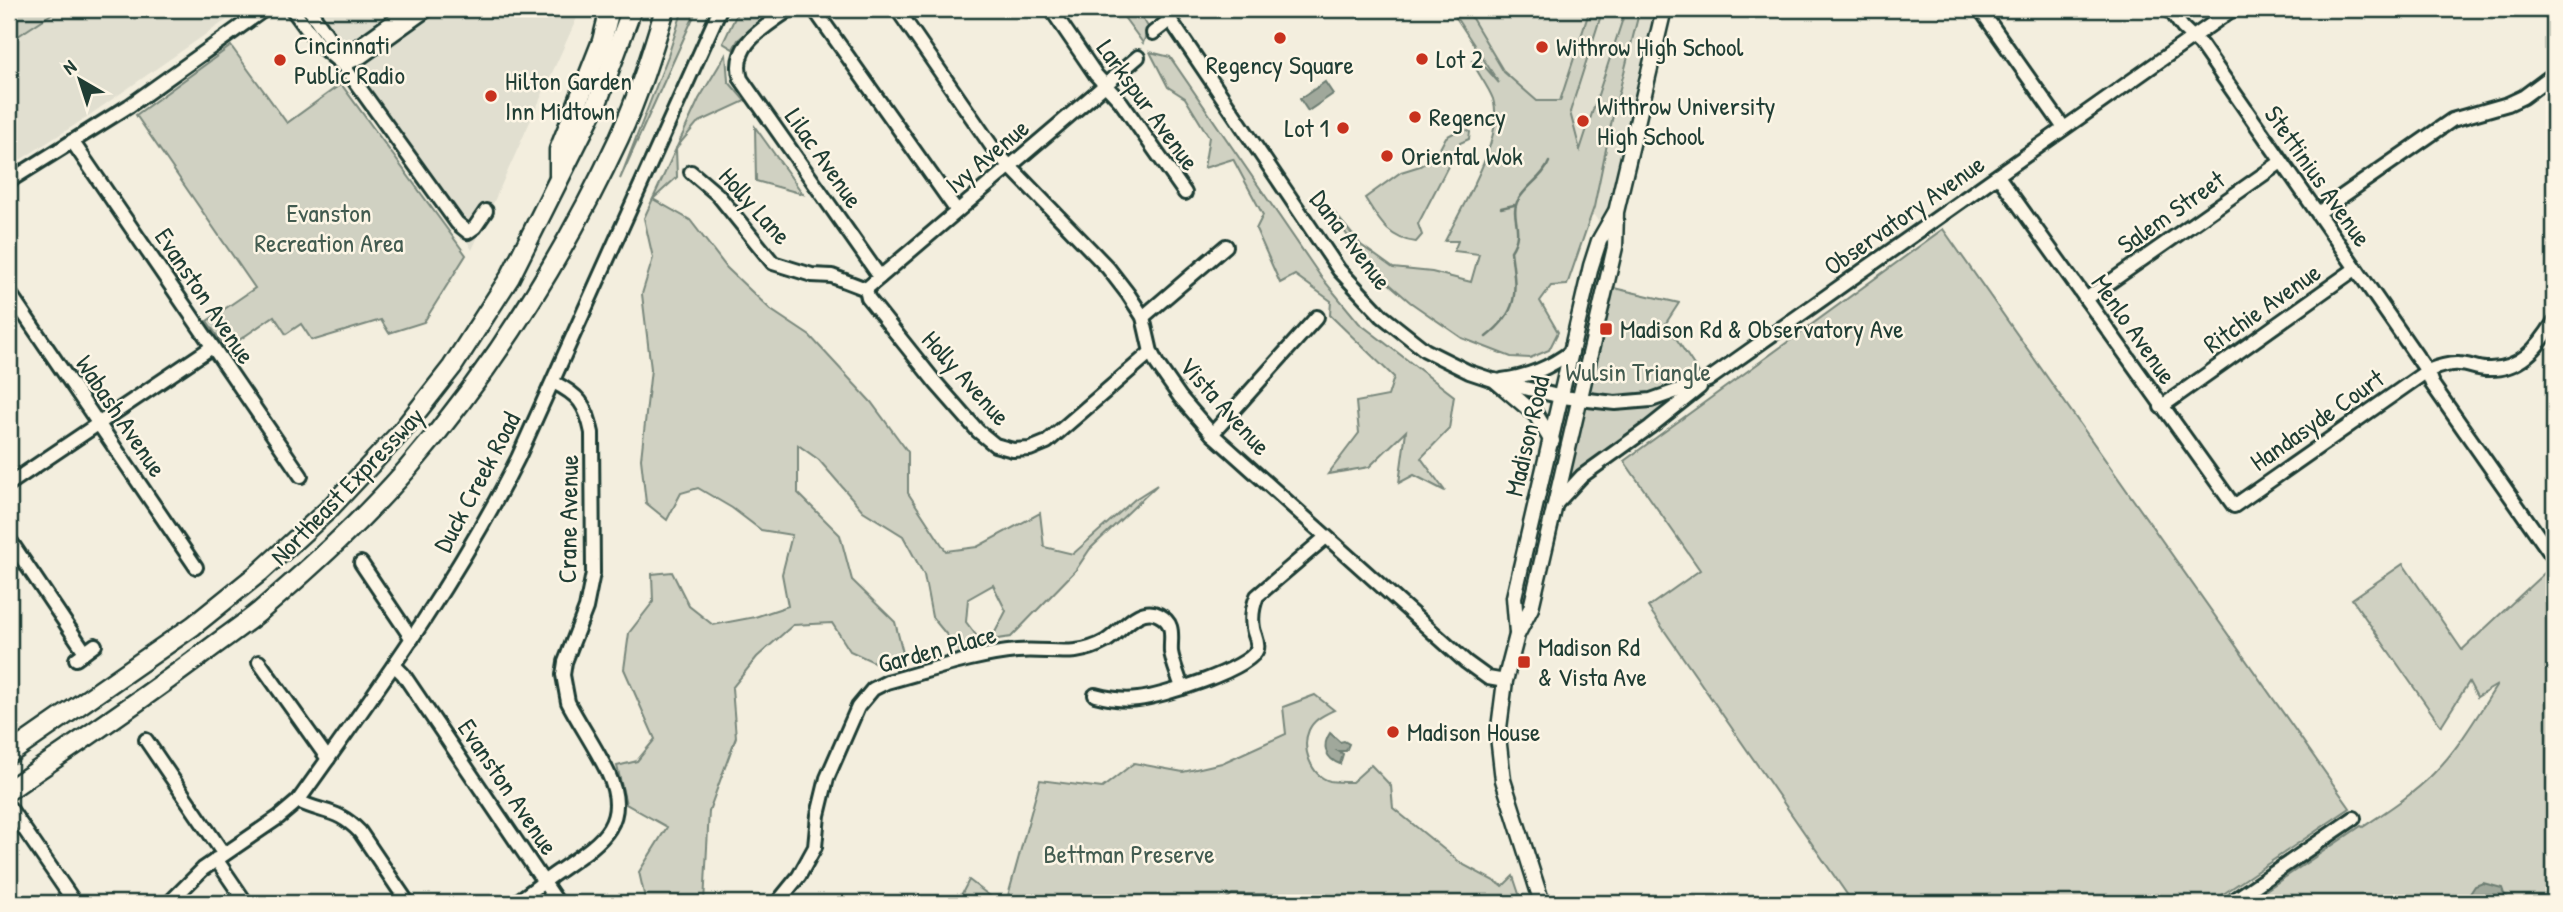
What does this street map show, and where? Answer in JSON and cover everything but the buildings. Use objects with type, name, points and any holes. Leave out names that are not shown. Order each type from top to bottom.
[{"type":"highway","points":[[559,179],[559,150],[602,41],[610,9]]},
{"type":"highway","name":"Northeast Expressway","points":[[9,754],[193,626],[260,572],[328,510],[401,432],[452,367],[510,277],[597,103],[632,9]]},
{"type":"highway","name":"Northeast Expressway","points":[[9,790],[165,682],[257,613],[348,530],[407,469],[467,395],[526,307],[575,225],[620,137],[665,9]]},
{"type":"main road","name":"Madison Road","points":[[1517,635],[1514,597],[1595,253],[1615,212],[1664,9]]},
{"type":"main road","name":"Madison Road","points":[[1542,903],[1500,765],[1498,720],[1517,635],[1531,608],[1581,399],[1615,247],[1615,212]]},
{"type":"main road","points":[[1496,381],[1536,415],[1552,440]]},
{"type":"main road","points":[[1549,537],[1552,477],[1567,406],[1562,397]]},
{"type":"street","points":[[9,181],[129,106],[265,9]]},
{"type":"street","points":[[292,9],[318,44],[343,65]]},
{"type":"street","points":[[309,9],[329,37],[343,65],[457,223],[468,232],[486,211]]},
{"type":"street","points":[[343,65],[354,48],[410,9]]},
{"type":"street","points":[[343,65],[361,57],[428,9]]},
{"type":"street","name":"Duck Creek Road","points":[[169,903],[190,880],[220,856],[279,817],[298,801],[412,639],[483,526],[553,382],[720,9]]},
{"type":"street","name":"Lilac Avenue","points":[[790,9],[748,42],[738,62],[741,79],[880,277]]},
{"type":"street","points":[[814,9],[957,211]]},
{"type":"street","name":"Vista Avenue","points":[[897,9],[995,151],[1108,268],[1143,317],[1151,352],[1172,387],[1212,434],[1480,674],[1505,681]]},
{"type":"street","name":"Larkspur Avenue","points":[[1051,9],[1096,75],[1121,102],[1185,193]]},
{"type":"street","points":[[1980,9],[2064,128]]},
{"type":"street","name":"Stettinius Avenue","points":[[2169,9],[2183,29],[2194,37],[2427,370],[2432,384],[2551,554]]},
{"type":"street","name":"Observatory Avenue","points":[[1581,399],[1639,402],[1668,395],[1708,380],[2233,9]]},
{"type":"street","points":[[1153,33],[1167,14]]},
{"type":"street","name":"Dana Avenue","points":[[1167,14],[1339,270],[1382,316],[1407,337],[1448,362],[1496,381],[1581,399]]},
{"type":"street","name":"Ivy Avenue","points":[[866,289],[1138,57]]},
{"type":"street","points":[[2318,214],[2452,120],[2508,104],[2554,74]]},
{"type":"street","name":"Evanston Avenue","points":[[72,141],[301,476]]},
{"type":"street","name":"Salem Street","points":[[2086,299],[2281,162]]},
{"type":"street","name":"Holly Lane","points":[[691,172],[718,195],[773,263],[811,275],[832,276],[866,289]]},
{"type":"street","name":"Menlo Avenue","points":[[1998,176],[2234,506]]},
{"type":"street","points":[[1143,317],[1226,246]]},
{"type":"street","name":"Ritchie Avenue","points":[[2161,407],[2355,270]]},
{"type":"street","name":"Holly Avenue","points":[[866,289],[868,298],[935,383],[984,438],[1004,448],[1021,450],[1047,442],[1151,352]]},
{"type":"street","name":"Wabash Avenue","points":[[9,292],[196,567]]},
{"type":"street","points":[[1212,434],[1317,317]]},
{"type":"street","points":[[2427,370],[2458,363],[2485,369],[2504,368],[2515,364],[2526,358],[2543,340],[2554,322]]},
{"type":"street","points":[[9,484],[212,347]]},
{"type":"street","points":[[1496,381],[1527,376],[1549,368],[1572,352]]},
{"type":"street","name":"Handasyde Court","points":[[2234,506],[2427,370]]},
{"type":"street","points":[[1556,504],[1582,476],[1650,427],[1708,380]]},
{"type":"street","name":"Crane Avenue","points":[[515,903],[607,836],[615,808],[608,772],[568,702],[564,688],[565,662],[585,612],[593,573],[592,433],[579,399],[571,391],[553,382]]},
{"type":"street","points":[[1095,695],[1116,699],[1141,699],[1182,688],[1244,662],[1255,653],[1258,646],[1252,627],[1252,607],[1257,596],[1326,537]]},
{"type":"street","points":[[9,539],[85,652]]},
{"type":"street","points":[[361,563],[412,639]]},
{"type":"street","name":"Garden Place","points":[[778,903],[799,876],[816,847],[818,815],[827,778],[858,707],[873,689],[887,682],[1016,651],[1072,653],[1088,650],[1109,639],[1140,613],[1157,613],[1169,621],[1171,652],[1182,688]]},
{"type":"street","points":[[259,662],[328,759]]},
{"type":"street","name":"Evanston Avenue","points":[[394,665],[403,674],[558,903]]},
{"type":"street","points":[[146,740],[220,856],[246,903]]},
{"type":"street","points":[[298,801],[340,815],[351,822],[408,903]]},
{"type":"street","points":[[11,811],[75,903]]},
{"type":"street","points":[[2230,903],[2354,818]]},
{"type":"shaded area","points":[[59,9],[242,9],[81,121],[9,167],[9,42]]},
{"type":"shaded area","points":[[309,9],[581,9],[472,250],[457,223]]},
{"type":"shaded area","name":"Withrow University High School","points":[[1450,9],[1664,9],[1605,231],[1492,69]]},
{"type":"shaded area","points":[[1325,82],[1333,94],[1308,111],[1300,99]]},
{"type":"shaded area","points":[[1330,733],[1340,742],[1349,744],[1346,751],[1338,751],[1343,754],[1340,764],[1331,759],[1326,751]]},
{"type":"shaded area","points":[[2483,883],[2502,888],[2513,903],[2464,903],[2475,886]]},
{"type":"green space","points":[[59,9],[9,42],[9,11]]},
{"type":"green space","points":[[683,9],[697,9],[620,179],[668,56]]},
{"type":"green space","points":[[739,9],[776,9],[738,40],[733,49],[723,43]]},
{"type":"green space","points":[[1118,9],[1136,9],[1149,28],[1143,43]]},
{"type":"green space","points":[[1590,9],[1603,9],[1570,112],[1580,150],[1626,9],[1640,9],[1612,120],[1594,207],[1567,285],[1551,286],[1540,301],[1558,332],[1549,350],[1530,358],[1511,357],[1462,338],[1410,302],[1358,251],[1322,198],[1361,245],[1393,268],[1432,272],[1471,282],[1479,254],[1454,251],[1458,241],[1445,241],[1480,171],[1493,132],[1493,99],[1472,61],[1479,60],[1499,83],[1455,16],[1470,15],[1504,72],[1537,101],[1560,101]]},
{"type":"green space","name":"Evanston Recreation Area","points":[[231,46],[287,123],[341,84],[466,255],[424,322],[389,333],[381,320],[315,340],[311,339],[301,324],[286,334],[274,316],[226,349],[207,321],[255,288],[136,115]]},
{"type":"green space","points":[[1150,52],[1170,57],[1321,277],[1359,323],[1454,396],[1449,429],[1421,458],[1445,491],[1414,475],[1399,483],[1406,431],[1369,467],[1328,474],[1359,433],[1356,402],[1388,396],[1394,377],[1330,315],[1331,301],[1295,275],[1280,283],[1256,229],[1263,215],[1233,159],[1204,168],[1209,137],[1185,98],[1168,87]]},
{"type":"green space","points":[[726,54],[728,81],[745,101],[697,123],[677,147],[699,99]]},
{"type":"green space","points":[[755,127],[803,194],[756,181]]},
{"type":"green space","points":[[1463,128],[1470,132],[1469,139],[1460,143],[1418,224],[1422,235],[1416,242],[1391,233],[1365,198],[1401,172],[1420,166],[1436,156],[1446,137]]},
{"type":"green space","points":[[676,149],[677,177],[653,199],[690,220],[727,268],[771,310],[810,336],[871,402],[908,452],[908,493],[946,551],[977,547],[1040,513],[1044,547],[1073,554],[1135,499],[1157,485],[1090,549],[1075,571],[1011,637],[991,640],[1006,611],[993,585],[968,599],[966,622],[982,643],[960,651],[932,617],[924,575],[903,536],[863,511],[819,460],[798,445],[798,493],[840,535],[852,580],[895,622],[903,653],[878,664],[850,651],[832,623],[793,625],[757,657],[732,688],[736,737],[709,811],[704,903],[646,903],[639,872],[667,827],[626,804],[617,766],[637,761],[655,739],[624,669],[629,633],[653,602],[652,574],[672,572],[689,606],[713,625],[755,617],[788,606],[782,574],[792,535],[761,530],[732,508],[698,488],[681,493],[667,520],[646,503],[641,459],[651,369],[642,294],[653,258],[644,218]]},
{"type":"green space","points":[[1943,229],[2350,808],[2210,903],[1853,903],[1648,607],[1700,570],[1624,461]]},
{"type":"green space","name":"Wulsin Triangle","points":[[1605,286],[1679,303],[1666,323],[1699,373],[1708,380],[1556,504]]},
{"type":"green space","points":[[2403,564],[2462,650],[2554,564],[2554,903],[2247,903],[2381,815],[2425,782],[2459,743],[2497,685],[2477,697],[2469,682],[2441,726],[2352,599]]},
{"type":"green space","name":"Bettman Preserve","points":[[1315,695],[1334,710],[1314,723],[1307,737],[1309,760],[1318,773],[1330,781],[1352,782],[1371,765],[1391,786],[1393,808],[1462,864],[1503,886],[1513,876],[1522,903],[1311,903],[1287,895],[1232,894],[1223,903],[1006,903],[1040,780],[1102,788],[1134,763],[1183,772],[1222,763],[1286,734],[1283,707]]},
{"type":"green space","points":[[969,880],[999,903],[957,903]]},
{"type":"waterway","points":[[1486,337],[1505,318],[1514,298],[1511,251],[1517,237],[1517,202],[1543,173],[1549,162]]},
{"type":"waterway","points":[[1501,208],[1514,205]]},
{"type":"place","name":"Regency Square","points":[[1280,38]]},
{"type":"place","name":"Withrow High School","points":[[1542,47]]},
{"type":"place","name":"Lot 2","points":[[1422,59]]},
{"type":"place","name":"Cincinnati Public Radio","points":[[280,60]]},
{"type":"place","name":"Hilton Garden Inn Midtown","points":[[491,96]]},
{"type":"place","name":"Regency","points":[[1415,117]]},
{"type":"place","name":"Withrow University High School","points":[[1583,121]]},
{"type":"place","name":"Lot 1","points":[[1343,128]]},
{"type":"place","name":"Oriental Wok","points":[[1387,156]]},
{"type":"place","name":"Madison Rd & Observatory Ave","points":[[1606,329]]},
{"type":"place","name":"Madison Rd & Vista Ave","points":[[1524,662]]},
{"type":"place","name":"Madison House","points":[[1393,732]]}]
